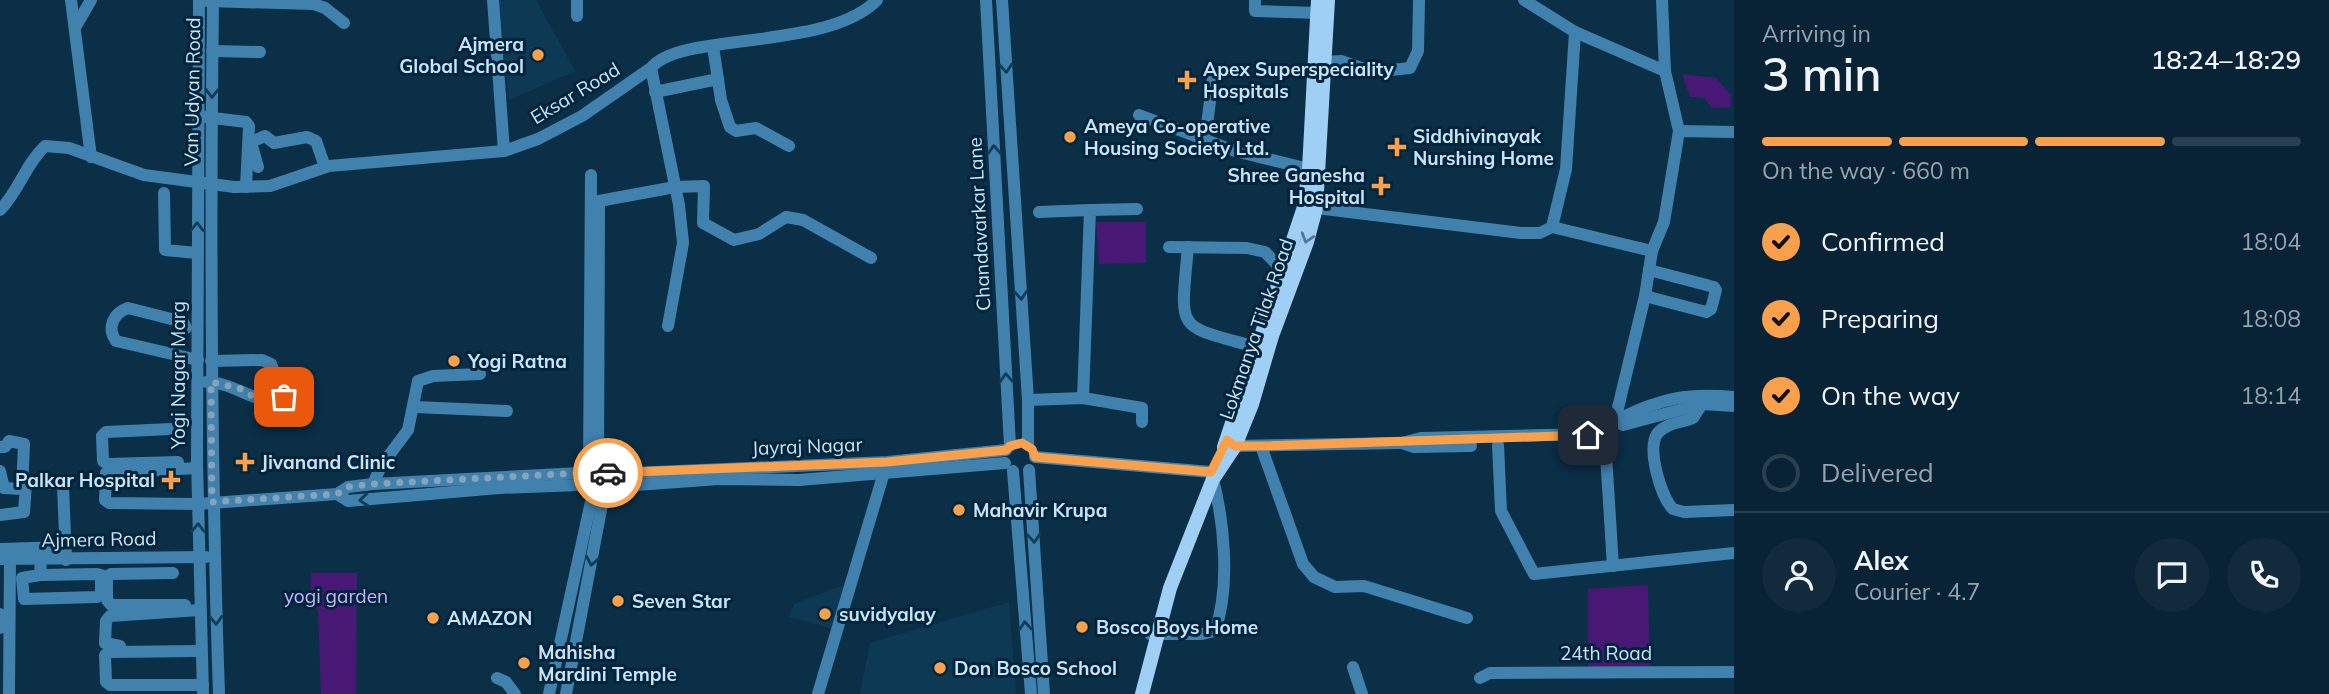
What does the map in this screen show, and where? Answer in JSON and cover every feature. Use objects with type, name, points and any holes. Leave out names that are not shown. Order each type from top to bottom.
[{"type":"main road","name":"Lokmanya Tilak Road","points":[[1142,694],[1167,571],[1212,476],[1231,443],[1268,339],[1307,242],[1326,62],[1328,0]]},
{"type":"main road","name":"Lokmanya Tilak Road","points":[[1268,339],[1284,272],[1310,207],[1309,169],[1318,6]]},
{"type":"main road","name":"Lokmanya Tilak Road","points":[[1134,694],[1154,634]]},
{"type":"street","points":[[71,0],[91,157]]},
{"type":"street","points":[[76,26],[91,0]]},
{"type":"street","points":[[199,0],[258,1],[274,8],[314,4],[325,8],[344,23]]},
{"type":"street","name":"Van Udyan Road","points":[[199,0],[205,117]]},
{"type":"street","name":"Van Udyan Road","points":[[203,183],[213,0]]},
{"type":"street","points":[[493,0],[504,151]]},
{"type":"street","points":[[577,0],[577,16]]},
{"type":"street","name":"Eksar Road","points":[[0,210],[15,193],[33,157],[45,146],[69,148],[144,175],[246,187],[270,186],[325,167],[504,151],[538,139],[582,116],[651,68],[657,60],[713,46],[819,29],[848,18],[877,0]]},
{"type":"street","name":"Chandavarkar Lane","points":[[986,0],[1009,458],[1031,694]]},
{"type":"street","name":"Chandavarkar Lane","points":[[1002,0],[1028,400],[1028,445]]},
{"type":"street","points":[[1255,0],[1255,11],[1318,6]]},
{"type":"street","points":[[1326,62],[1341,61],[1373,72],[1410,68],[1418,51],[1419,0]]},
{"type":"street","points":[[1524,0],[1576,32],[1665,71]]},
{"type":"street","points":[[1620,420],[1653,251],[1664,222],[1679,131],[1665,71],[1662,0]]},
{"type":"street","points":[[1552,227],[1566,169],[1576,32]]},
{"type":"street","points":[[713,46],[730,127],[737,131],[756,128],[789,146]]},
{"type":"street","points":[[212,51],[260,52]]},
{"type":"street","points":[[651,68],[675,187],[683,243],[668,326]]},
{"type":"street","points":[[1205,141],[1213,77]]},
{"type":"street","points":[[655,92],[718,79]]},
{"type":"street","points":[[1139,115],[1205,141],[1309,169]]},
{"type":"street","points":[[205,117],[246,122],[249,126],[246,187]]},
{"type":"street","points":[[1679,131],[1734,132]]},
{"type":"street","points":[[258,167],[251,142],[265,136],[274,143],[307,137],[316,141],[325,167]]},
{"type":"street","points":[[566,694],[595,480],[594,218],[595,175],[599,201],[594,218]]},
{"type":"street","name":"Yogi Nagar Marg","points":[[203,183],[202,259],[192,324],[198,360],[198,557],[203,689]]},
{"type":"street","points":[[599,201],[675,187],[704,186],[703,223],[734,240],[759,234],[786,217],[803,220],[871,258]]},
{"type":"street","points":[[164,193],[165,250],[202,259]]},
{"type":"street","points":[[1310,207],[1521,233],[1540,233],[1552,227],[1653,251]]},
{"type":"street","points":[[1039,212],[1136,209]]},
{"type":"street","points":[[1083,398],[1090,210]]},
{"type":"street","points":[[1169,247],[1265,252],[1284,272]]},
{"type":"street","points":[[1188,247],[1182,309],[1186,322],[1198,331],[1268,339]]},
{"type":"street","name":"Yogi Nagar Marg","points":[[202,259],[211,321],[212,502],[219,694]]},
{"type":"street","points":[[1645,296],[1706,312],[1711,309],[1716,290],[1714,287],[1649,271]]},
{"type":"street","points":[[198,360],[116,341],[111,331],[112,321],[120,311],[128,308],[192,324],[211,321]]},
{"type":"street","points":[[197,382],[239,388],[259,400],[282,402],[284,397],[271,364],[262,360],[211,360]]},
{"type":"street","points":[[373,484],[381,466],[408,430],[415,407],[415,389],[424,377],[481,374]]},
{"type":"street","points":[[1620,420],[1655,403],[1682,395],[1734,397]]},
{"type":"street","points":[[1028,400],[1083,398],[1142,408],[1142,422]]},
{"type":"street","points":[[1702,404],[1693,418],[1671,424],[1656,435],[1654,443],[1660,489],[1673,509],[1684,512],[1734,510]]},
{"type":"street","points":[[1613,566],[1606,455],[1608,417],[1620,420],[1702,404],[1734,406]]},
{"type":"street","points":[[415,407],[507,411]]},
{"type":"street","points":[[171,429],[106,432],[102,436],[103,461],[108,464],[197,465]]},
{"type":"street","points":[[1231,443],[1261,446],[1402,443],[1421,438],[1588,435],[1606,429]]},
{"type":"street","points":[[1402,443],[1414,447],[1587,442],[1606,429]]},
{"type":"street","points":[[197,432],[212,432]]},
{"type":"street","points":[[0,447],[5,447],[9,441],[24,444],[22,489],[4,488],[0,471]]},
{"type":"street","points":[[1029,470],[1009,458],[1016,443],[1028,445],[1035,457]]},
{"type":"street","points":[[1498,445],[1501,511],[1534,574],[1734,553]]},
{"type":"street","points":[[1261,446],[1303,564],[1314,577],[1335,587],[1363,586],[1467,618]]},
{"type":"street","points":[[1035,457],[1212,476],[1222,511],[1223,599],[1215,631],[1154,634]]},
{"type":"street","points":[[1035,457],[1029,470],[1044,694]]},
{"type":"street","name":"Jayraj Nagar","points":[[595,480],[666,470],[705,475],[749,474],[799,466],[887,462],[925,464],[1009,458]]},
{"type":"street","points":[[818,694],[887,462]]},
{"type":"street","name":"Jayraj Nagar","points":[[749,474],[799,480],[884,475],[925,464]]},
{"type":"street","points":[[197,465],[104,475],[105,500],[109,503],[198,504],[337,494],[348,487],[373,484],[595,480]]},
{"type":"street","points":[[799,466],[799,480]]},
{"type":"street","points":[[666,470],[666,484]]},
{"type":"street","name":"Jayraj Nagar","points":[[595,480],[666,484],[705,475]]},
{"type":"street","points":[[549,694],[595,480]]},
{"type":"street","points":[[337,494],[348,501],[493,483]]},
{"type":"street","points":[[0,514],[24,512],[26,484],[63,486],[66,553],[0,549]]},
{"type":"street","name":"Ajmera Road","points":[[5,559],[41,559],[66,553],[84,567],[137,559],[214,557]]},
{"type":"street","points":[[0,628],[5,559]]},
{"type":"street","points":[[40,575],[41,559]]},
{"type":"street","points":[[137,559],[138,573]]},
{"type":"street","points":[[84,567],[101,575],[101,593],[97,597],[24,598],[22,578],[40,575],[84,567]]},
{"type":"street","points":[[173,573],[111,574],[107,576],[107,600],[111,604],[200,607]]},
{"type":"street","points":[[200,607],[110,616],[106,621],[105,643],[111,646],[201,649]]},
{"type":"street","points":[[3,610],[9,694]]},
{"type":"street","points":[[201,649],[109,652],[105,655],[106,682],[110,685],[203,689]]},
{"type":"street","points":[[1353,667],[1362,694]]},
{"type":"street","name":"24th Road","points":[[1480,678],[1490,673],[1734,672]]},
{"type":"street","points":[[497,678],[506,682],[515,694]]},
{"type":"shaded area","points":[[536,0],[575,71],[509,100],[497,2]]},
{"type":"shaded area","points":[[851,582],[837,630],[789,617],[794,604]]},
{"type":"shaded area","name":"Don Bosco School","points":[[1009,602],[1016,694],[860,694],[870,643]]},
{"type":"green space","points":[[1682,74],[1716,78],[1731,95],[1731,107],[1712,108],[1704,98],[1690,97]]},
{"type":"green space","points":[[1096,222],[1146,222],[1146,263],[1099,264]]},
{"type":"green space","name":"yogi garden","points":[[311,573],[357,573],[356,694],[321,694],[318,610],[310,603]]},
{"type":"green space","points":[[1648,585],[1650,670],[1588,668],[1588,589]]},
{"type":"way so far","points":[[284,397],[282,402],[259,400],[239,388],[211,382],[212,502],[337,494],[348,487],[373,484],[580,473],[590,465],[603,467],[608,473]]},
{"type":"place","name":"Ajmera Global School","points":[[538,55]]},
{"type":"place","name":"Apex Superspeciality Hospitals","points":[[1187,80]]},
{"type":"place","name":"Ameya Co-operative Housing Society Ltd.","points":[[1070,137]]},
{"type":"place","name":"Siddhivinayak Nurshing Home","points":[[1397,147]]},
{"type":"place","name":"Shree Ganesha Hospital","points":[[1381,186]]},
{"type":"place","name":"Yogi Ratna","points":[[454,361]]},
{"type":"place","name":"Jivanand Clinic","points":[[245,462]]},
{"type":"place","name":"Palkar Hospital","points":[[171,480]]},
{"type":"place","name":"Mahavir Krupa","points":[[959,510]]},
{"type":"place","name":"Seven Star","points":[[618,601]]},
{"type":"place","name":"suvidyalay","points":[[825,614]]},
{"type":"place","name":"AMAZON","points":[[433,618]]},
{"type":"place","name":"Bosco Boys Home","points":[[1082,627]]},
{"type":"place","name":"Mahisha Mardini Temple","points":[[524,663]]},
{"type":"place","name":"Don Bosco School","points":[[940,668]]},
{"type":"route","points":[[608,473],[887,462],[1006,450],[1016,443],[1028,445],[1035,457],[1211,472],[1227,440],[1235,446],[1261,446],[1402,443],[1421,438],[1588,435]]}]
